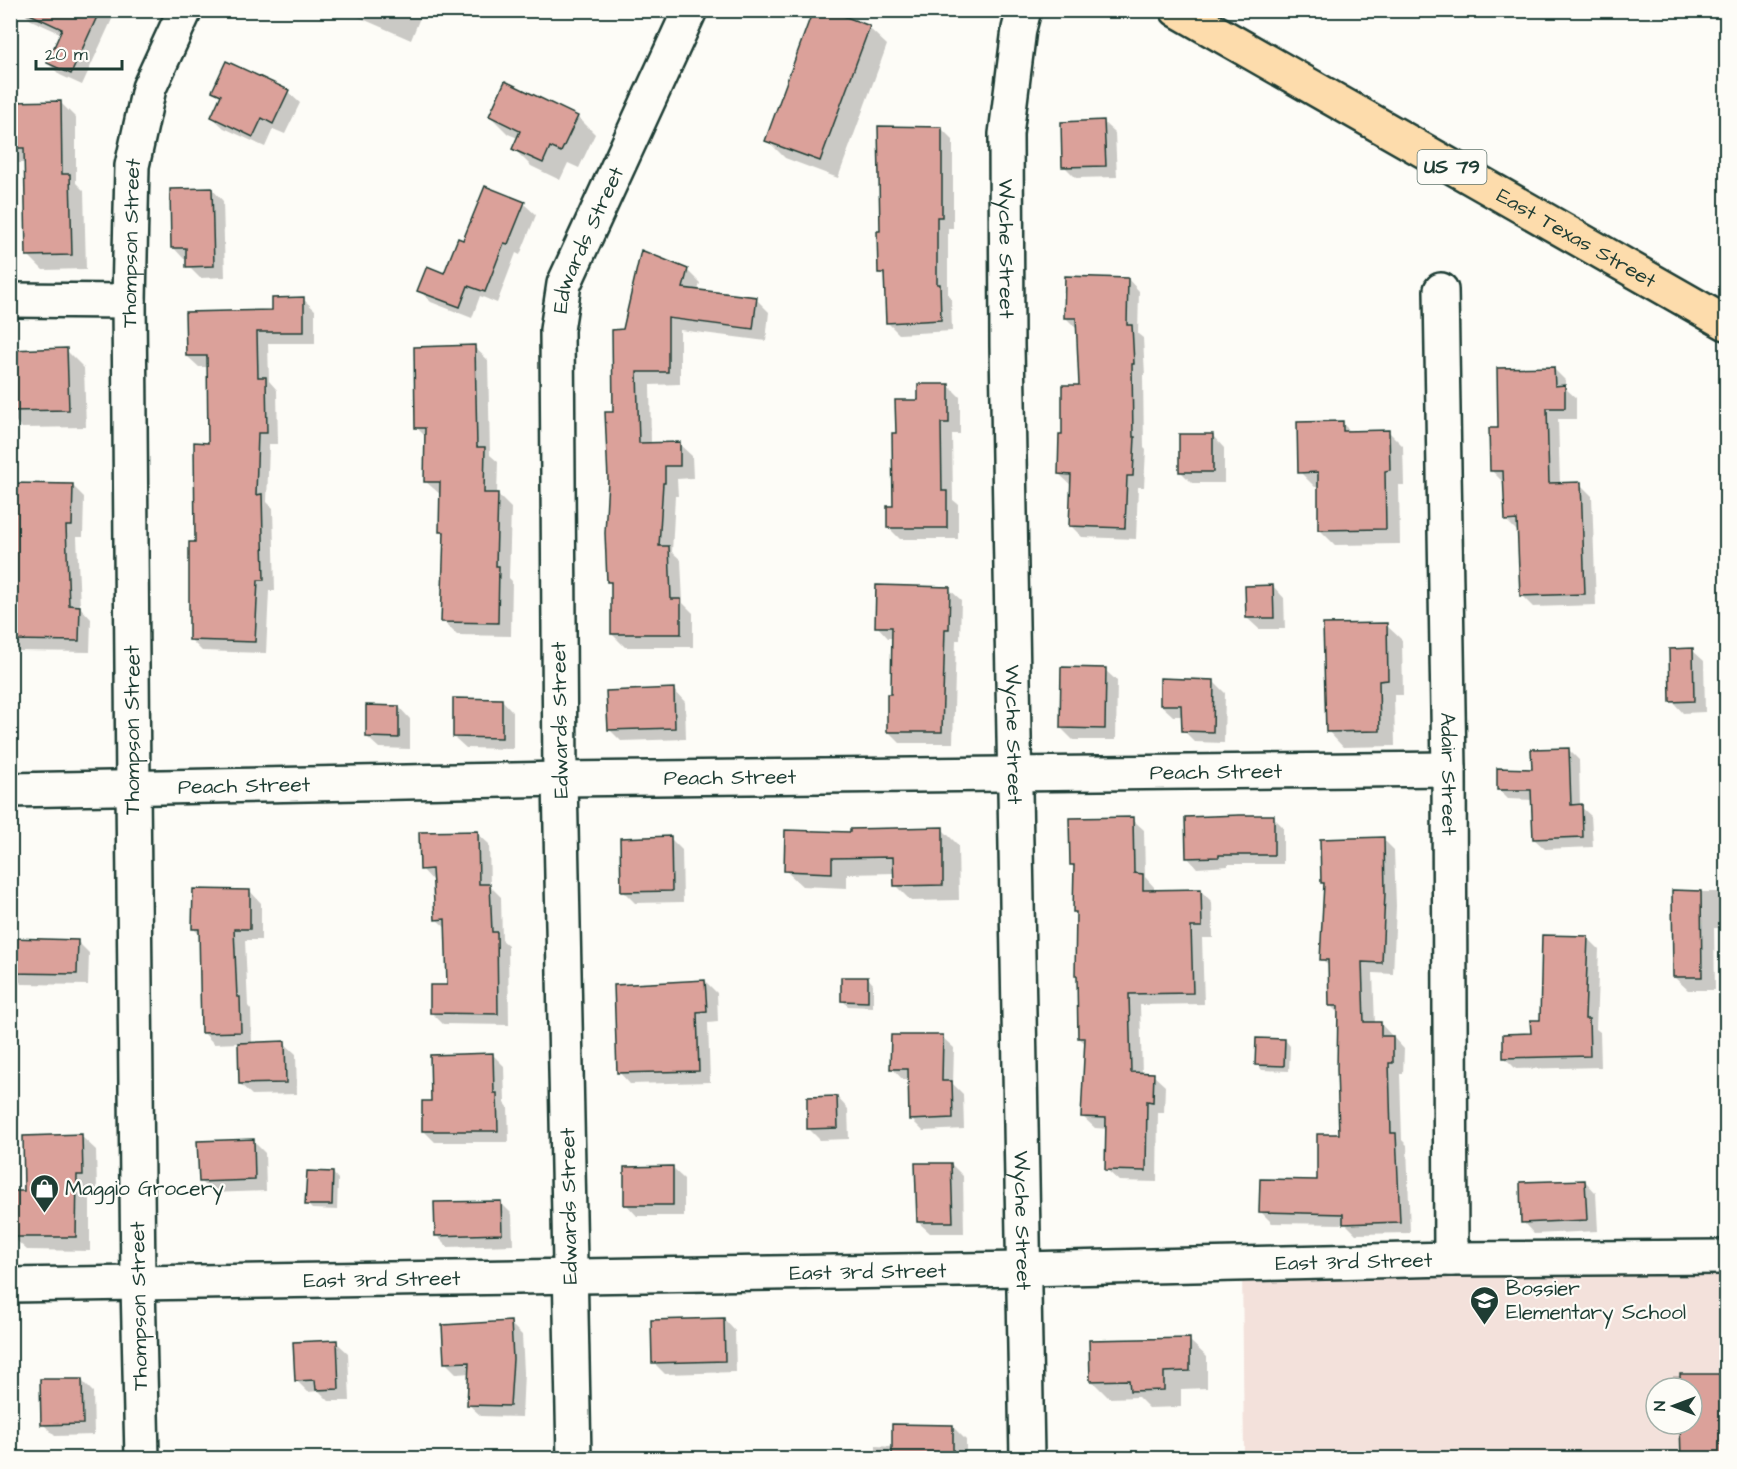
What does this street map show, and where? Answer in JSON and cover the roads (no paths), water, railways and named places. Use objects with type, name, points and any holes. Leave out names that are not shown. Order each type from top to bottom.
[{"type":"main road","name":"East Texas Street","points":[[1177,10],[1726,323]]},
{"type":"street","name":"Thompson Street","points":[[142,1458],[138,1283],[129,301],[132,166],[149,88],[185,10]]},
{"type":"street","name":"Edwards Street","points":[[574,1458],[560,779],[557,330],[564,284],[690,10]]},
{"type":"street","name":"Wyche Street","points":[[1024,10],[1019,29],[1006,134],[1007,346],[1027,1458]]},
{"type":"street","name":"Adair Street","points":[[1441,290],[1449,769],[1451,1259]]},
{"type":"street","points":[[10,300],[129,301]]},
{"type":"street","name":"Peach Street","points":[[10,790],[560,779],[1449,769]]},
{"type":"street","name":"East 3rd Street","points":[[10,1285],[1023,1269],[1451,1259],[1726,1257]]},
{"type":"place","name":"Maggio Grocery","points":[[44,1214]]},
{"type":"place","name":"Bossier Elementary School","points":[[1485,1326]]}]
